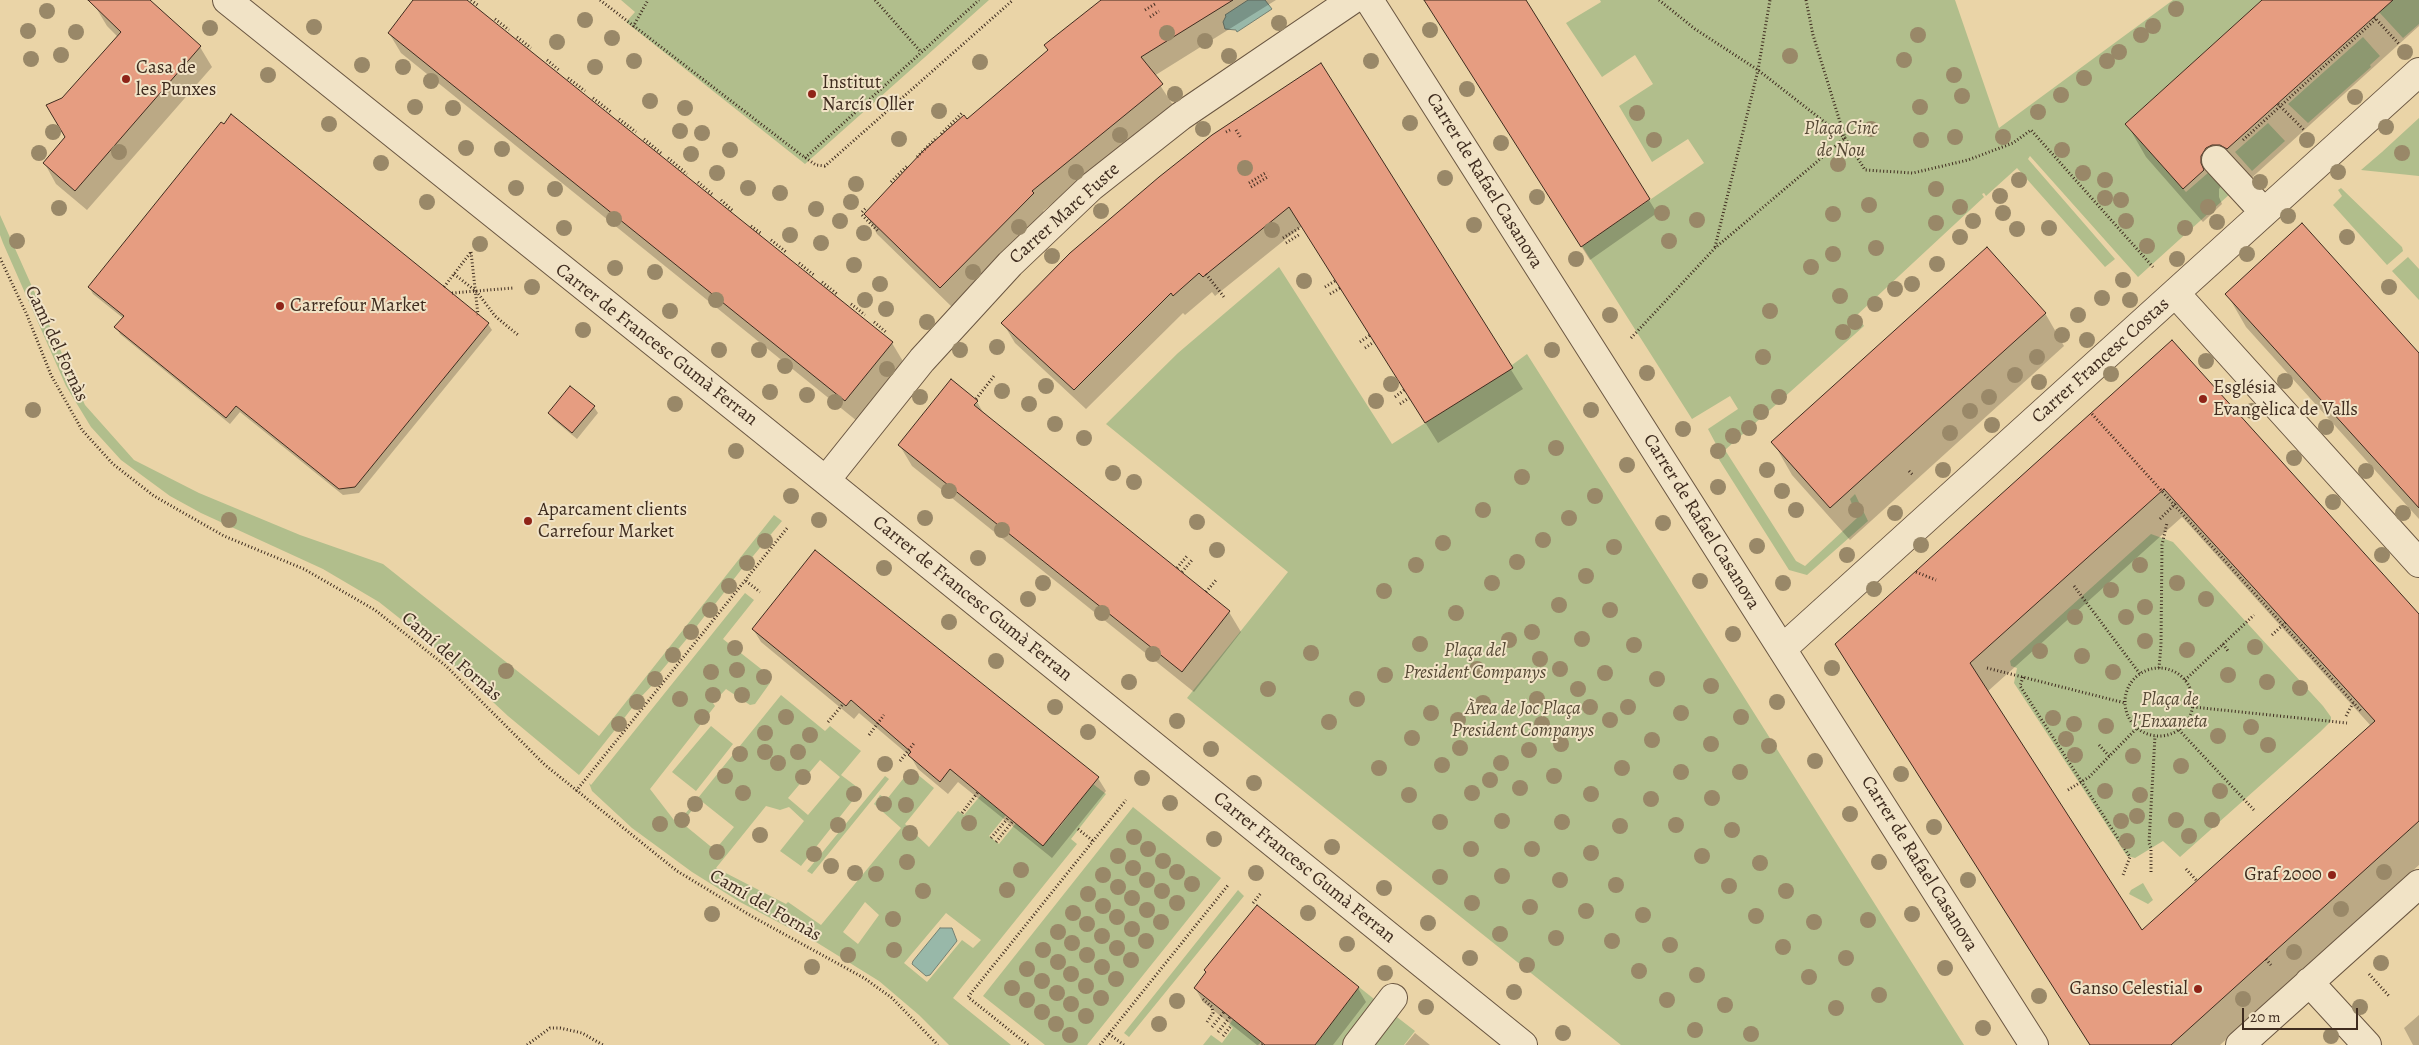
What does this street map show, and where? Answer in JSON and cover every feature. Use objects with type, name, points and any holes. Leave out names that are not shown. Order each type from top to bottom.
[{"type":"street","name":"Carrer de Francesc Gumà Ferran","points":[[227,0],[1085,690]]},
{"type":"street","name":"Carrer Marc Fuste","points":[[826,480],[922,360],[1010,264],[1092,187],[1181,116],[1352,0]]},
{"type":"street","name":"Carrer de Rafael Casanova","points":[[1369,0],[2034,1045]]},
{"type":"street","name":"Carrer Francesc Costas","points":[[1782,649],[2419,72]]},
{"type":"street","points":[[2226,152],[2264,212]]},
{"type":"street","points":[[2176,294],[2419,563]]},
{"type":"street","name":"Carrer Francesc Gumà Ferran","points":[[1085,690],[1523,1045]]},
{"type":"street","points":[[2240,1045],[2419,884]]},
{"type":"street","points":[[2309,982],[2368,1045]]},
{"type":"street","points":[[1357,1045],[1393,998]]},
{"type":"path","points":[[471,0],[479,6]]},
{"type":"path","points":[[600,0],[805,158],[816,165],[825,166],[1013,0]]},
{"type":"path","points":[[633,26],[648,0]]},
{"type":"path","points":[[875,0],[921,52]]},
{"type":"path","points":[[805,158],[980,0]]},
{"type":"path","points":[[1659,0],[1695,29],[1758,70],[1845,138]]},
{"type":"path","points":[[1715,248],[1758,70],[1770,0]]},
{"type":"path","points":[[1806,0],[1813,35],[1845,138],[1865,170],[1913,173],[1977,156],[2013,143],[2031,130],[2152,265]]},
{"type":"path","points":[[1145,10],[1155,4]]},
{"type":"path","points":[[1150,17],[1159,11]]},
{"type":"path","points":[[2226,152],[2375,18],[2394,38]]},
{"type":"path","points":[[495,19],[509,30]]},
{"type":"path","points":[[517,37],[532,48]]},
{"type":"path","points":[[547,60],[560,71]]},
{"type":"path","points":[[568,78],[585,91]]},
{"type":"path","points":[[593,98],[611,112]]},
{"type":"path","points":[[2279,105],[2302,128]]},
{"type":"path","points":[[941,134],[962,113]]},
{"type":"path","points":[[619,118],[636,132]]},
{"type":"path","points":[[1226,132],[1230,130]]},
{"type":"path","points":[[1236,130],[1241,138]]},
{"type":"path","points":[[917,156],[936,137]]},
{"type":"path","points":[[1631,338],[1715,248],[1845,138]]},
{"type":"path","points":[[644,139],[661,153]]},
{"type":"path","points":[[668,158],[687,174]]},
{"type":"path","points":[[891,182],[907,166]]},
{"type":"path","points":[[1249,183],[1267,172]]},
{"type":"path","points":[[1252,187],[1269,176]]},
{"type":"path","points":[[698,182],[712,194]]},
{"type":"path","points":[[721,200],[733,211]]},
{"type":"path","points":[[867,207],[862,214],[880,232]]},
{"type":"path","points":[[751,226],[762,234]]},
{"type":"path","points":[[1283,238],[1301,227]]},
{"type":"path","points":[[1286,243],[1300,234]]},
{"type":"path","points":[[771,240],[786,252]]},
{"type":"path","points":[[444,287],[471,252],[478,314]]},
{"type":"path","name":"Camí del Fornàs","points":[[0,258],[27,315],[50,374],[82,430],[113,464],[154,496],[224,536],[304,569],[375,610],[446,666],[545,765],[677,871],[753,917],[864,978],[892,998],[938,1045]]},
{"type":"path","points":[[799,264],[815,276]]},
{"type":"path","points":[[454,274],[477,292],[495,316],[518,335]]},
{"type":"path","points":[[1206,274],[1224,297]]},
{"type":"path","points":[[1325,287],[1336,281]]},
{"type":"path","points":[[822,282],[837,294]]},
{"type":"path","points":[[452,293],[513,288]]},
{"type":"path","points":[[1330,294],[1340,288]]},
{"type":"path","points":[[851,304],[865,315]]},
{"type":"path","points":[[874,322],[886,333]]},
{"type":"path","points":[[1360,342],[1370,335]]},
{"type":"path","points":[[1365,348],[1374,342]]},
{"type":"path","points":[[976,399],[994,376]]},
{"type":"path","points":[[1395,397],[1404,390]]},
{"type":"path","points":[[1400,404],[1409,398]]},
{"type":"path","points":[[2090,413],[2361,711]]},
{"type":"path","points":[[1909,471],[1913,475]]},
{"type":"path","points":[[2160,519],[2177,502]]},
{"type":"path","points":[[2159,668],[2162,545],[2167,523]]},
{"type":"path","points":[[576,791],[746,581],[788,526]]},
{"type":"path","points":[[1177,568],[1187,556]]},
{"type":"path","points":[[1182,572],[1192,560]]},
{"type":"path","points":[[1915,572],[1936,580]]},
{"type":"path","points":[[1206,592],[1217,579]]},
{"type":"path","points":[[746,581],[760,592]]},
{"type":"path","points":[[2074,586],[2140,674]]},
{"type":"path","points":[[2185,680],[2254,615]]},
{"type":"path","points":[[2272,635],[2286,622]]},
{"type":"path","points":[[2223,644],[2228,651]]},
{"type":"path","points":[[1987,668],[2125,703]]},
{"type":"path","points":[[2159,668],[2173,672],[2185,680],[2193,698],[2193,707],[2188,720],[2179,730],[2168,735],[2155,736],[2136,729],[2128,718],[2125,703],[2132,682],[2140,674],[2159,668]]},
{"type":"path","points":[[2023,677],[2020,686],[2130,857],[2123,875]]},
{"type":"path","points":[[2346,716],[2353,703]]},
{"type":"path","points":[[828,722],[844,704]]},
{"type":"path","points":[[2193,707],[2347,723]]},
{"type":"path","points":[[869,735],[884,716]]},
{"type":"path","points":[[2068,790],[2089,777],[2136,729]]},
{"type":"path","points":[[2179,730],[2254,810]]},
{"type":"path","points":[[2151,872],[2151,848],[2149,843],[2155,736]]},
{"type":"path","points":[[900,761],[915,742]]},
{"type":"path","points":[[2099,746],[2109,756]]},
{"type":"path","points":[[962,813],[978,792]]},
{"type":"path","points":[[1028,1045],[968,997],[1126,800]]},
{"type":"path","points":[[991,838],[1009,817]]},
{"type":"path","points":[[996,842],[1013,821]]},
{"type":"path","points":[[1078,829],[1093,840]]},
{"type":"path","points":[[2186,870],[2196,880]]},
{"type":"path","points":[[1100,1045],[1229,884]]},
{"type":"path","points":[[1254,903],[1261,894]]},
{"type":"path","points":[[2266,959],[2272,965]]},
{"type":"path","points":[[2368,972],[2389,996]]},
{"type":"path","points":[[1203,999],[1212,1007],[1213,1013],[1207,1022]]},
{"type":"path","points":[[1212,1027],[1224,1012]]},
{"type":"path","points":[[1218,1032],[1230,1017]]},
{"type":"path","points":[[1223,1036],[1231,1026]]},
{"type":"path","points":[[527,1045],[550,1028],[560,1028],[582,1033],[603,1045]]},
{"type":"path","points":[[1110,1034],[1124,1045]]},
{"type":"green space","name":"Institut Narcís Oller","points":[[621,0],[989,0],[805,164],[626,22],[635,12]]},
{"type":"green space","name":"Plaça Cinc de Nou","points":[[1600,0],[1955,0],[1999,128],[2173,0],[2262,0],[2125,124],[2186,192],[2209,172],[2231,193],[2138,277],[2030,156],[2028,159],[2115,259],[2105,267],[2017,168],[1986,196],[1984,193],[1982,194],[1984,197],[1857,315],[1864,326],[1725,450],[1796,561],[1805,566],[1857,518],[1850,499],[1855,494],[1868,521],[1807,575],[1789,570],[1713,450],[1717,446],[1708,429],[1738,409],[1730,396],[1692,419],[1582,246],[1704,163],[1688,139],[1652,162],[1619,106],[1653,84],[1635,55],[1602,77],[1566,23],[1601,2]]},
{"type":"green space","points":[[2393,0],[2419,0],[2419,24],[2403,38],[2379,12]]},
{"type":"green space","points":[[2363,37],[2380,56],[2370,65],[2371,67],[2308,123],[2288,104]]},
{"type":"green space","points":[[2419,118],[2419,176],[2361,170],[2382,152]]},
{"type":"green space","points":[[2268,123],[2285,141],[2252,171],[2235,152]]},
{"type":"green space","points":[[2341,188],[2402,247],[2403,251],[2387,265],[2333,205],[2342,196],[2338,190]]},
{"type":"green space","points":[[0,215],[85,405],[134,460],[199,493],[300,535],[383,564],[599,736],[774,515],[782,521],[767,539],[769,541],[765,545],[763,544],[749,561],[751,563],[747,568],[744,566],[730,584],[733,586],[729,591],[726,590],[712,608],[714,610],[710,615],[707,613],[693,631],[695,633],[692,636],[690,635],[675,653],[677,655],[674,660],[672,658],[657,676],[659,678],[639,699],[641,701],[638,706],[635,704],[622,721],[623,723],[620,728],[618,726],[579,775],[508,716],[422,636],[379,602],[323,569],[201,513],[170,496],[121,460],[91,427],[66,386],[3,243],[0,235]]},
{"type":"green space","points":[[2408,257],[2419,269],[2419,300],[2392,271]]},
{"type":"green space","name":"Plaça del President Companys","points":[[1279,267],[1392,444],[1512,368],[1512,365],[1527,354],[1964,1045],[1621,1045],[1187,698],[1288,572],[1106,424],[1178,353]]},
{"type":"green space","name":"Plaça de l'Enxaneta","points":[[2151,534],[2173,542],[2323,706],[2331,717],[2331,721],[2180,857],[2163,841],[2135,858],[2127,856],[2014,683],[2017,668],[2011,666],[2010,661]]},
{"type":"green space","points":[[745,593],[754,600],[723,639],[770,676],[770,683],[755,704],[750,705],[726,689],[713,703],[715,706],[650,789],[677,824],[781,695],[825,731],[830,726],[861,751],[841,775],[861,790],[801,866],[780,851],[804,821],[789,807],[780,810],[766,806],[716,868],[786,904],[788,902],[821,925],[901,828],[874,804],[880,795],[887,799],[911,769],[934,788],[905,824],[929,847],[958,811],[964,815],[981,795],[1006,815],[989,836],[999,844],[1016,823],[1055,833],[1093,784],[1106,794],[1071,839],[1077,844],[953,998],[1011,1045],[949,1045],[919,1015],[879,981],[816,942],[740,902],[692,872],[632,828],[592,791],[589,783],[591,785]],"holes":[[[820,760],[840,777],[808,815],[788,798]],[[700,800],[734,827],[715,850],[682,823]],[[865,902],[879,915],[858,944],[843,932]],[[946,913],[981,940],[973,948],[962,940],[927,982],[904,963]]]},
{"type":"green space","points":[[711,726],[733,744],[696,791],[672,772]]},
{"type":"green space","points":[[885,776],[889,779],[812,874],[807,871]]},
{"type":"green space","points":[[1133,807],[1221,878],[1087,1045],[1045,1045],[983,996]]},
{"type":"green space","points":[[2143,883],[2153,900],[2148,904],[2129,894],[2131,890]]},
{"type":"green space","points":[[1238,890],[1244,896],[1129,1037],[1124,1033]]},
{"type":"green space","points":[[1359,987],[1379,1003],[1346,1045],[1315,1045]]},
{"type":"green space","points":[[1393,1014],[1415,1031],[1404,1045],[1369,1045]]},
{"type":"green space","points":[[1233,1019],[1261,1042],[1258,1045],[1203,1045],[1211,1035],[1222,1043],[1233,1028],[1229,1025]]},
{"type":"shaded area","points":[[1248,0],[1265,0],[1272,9],[1237,32],[1236,30],[1225,29],[1223,22],[1225,15]]},
{"type":"shaded area","points":[[940,928],[952,928],[957,941],[930,975],[926,976],[912,964]]},
{"type":"building","name":"Casa de les Punxes","points":[[88,0],[150,0],[201,46],[75,191],[43,163],[65,137],[46,105],[62,98],[121,32]]},
{"type":"building","points":[[413,0],[467,0],[893,342],[845,401],[388,33]]},
{"type":"building","points":[[1101,0],[1233,0],[1141,57],[1163,84],[1032,191],[1034,193],[940,288],[864,214],[923,151],[964,115],[967,119],[1048,50],[1044,45]]},
{"type":"building","points":[[1424,0],[1526,0],[1650,199],[1581,247]]},
{"type":"building","points":[[2262,0],[2393,0],[2227,149],[2220,145],[2212,145],[2206,148],[2201,156],[2204,170],[2183,189],[2125,124]]},
{"type":"building","points":[[1321,63],[1513,368],[1425,423],[1289,207],[1203,277],[1199,273],[1173,296],[1171,293],[1074,390],[1001,323],[1070,253],[1159,177],[1212,135]]},
{"type":"building","name":"Carrefour Market","points":[[231,114],[489,323],[355,487],[339,489],[236,406],[226,418],[114,327],[124,316],[88,287],[221,122],[224,124]]},
{"type":"building","points":[[2302,223],[2419,353],[2419,508],[2225,294]]},
{"type":"building","points":[[1987,247],[2046,313],[1830,508],[1771,442]]},
{"type":"building","points":[[2172,340],[2419,614],[2419,821],[2171,1045],[2090,1045],[1835,644]],"holes":[[[2164,489],[2375,721],[2142,930],[1970,663]]]},
{"type":"building","points":[[951,379],[978,401],[974,405],[1230,611],[1182,672],[898,445]]},
{"type":"building","points":[[570,386],[595,406],[572,433],[548,413]]},
{"type":"building","points":[[815,550],[1099,777],[1043,846],[950,769],[940,782],[908,755],[911,752],[851,700],[846,706],[752,629]]},
{"type":"building","points":[[1257,905],[1359,987],[1315,1045],[1265,1045],[1194,988],[1206,972],[1204,970]]},
{"type":"place","name":"Casa de les Punxes","points":[[126,79]]},
{"type":"place","name":"Institut Narcís Oller","points":[[812,94]]},
{"type":"place","name":"Carrefour Market","points":[[280,306]]},
{"type":"place","name":"Església Evangèlica de Valls","points":[[2203,399]]},
{"type":"place","name":"Aparcament clients Carrefour Market","points":[[528,521]]},
{"type":"place","name":"Graf 2000","points":[[2332,875]]},
{"type":"place","name":"Ganso Celestial","points":[[2198,989]]},
{"type":"park label","name":"Àrea de Joc Plaça President Companys","points":[[1523,720]]}]
